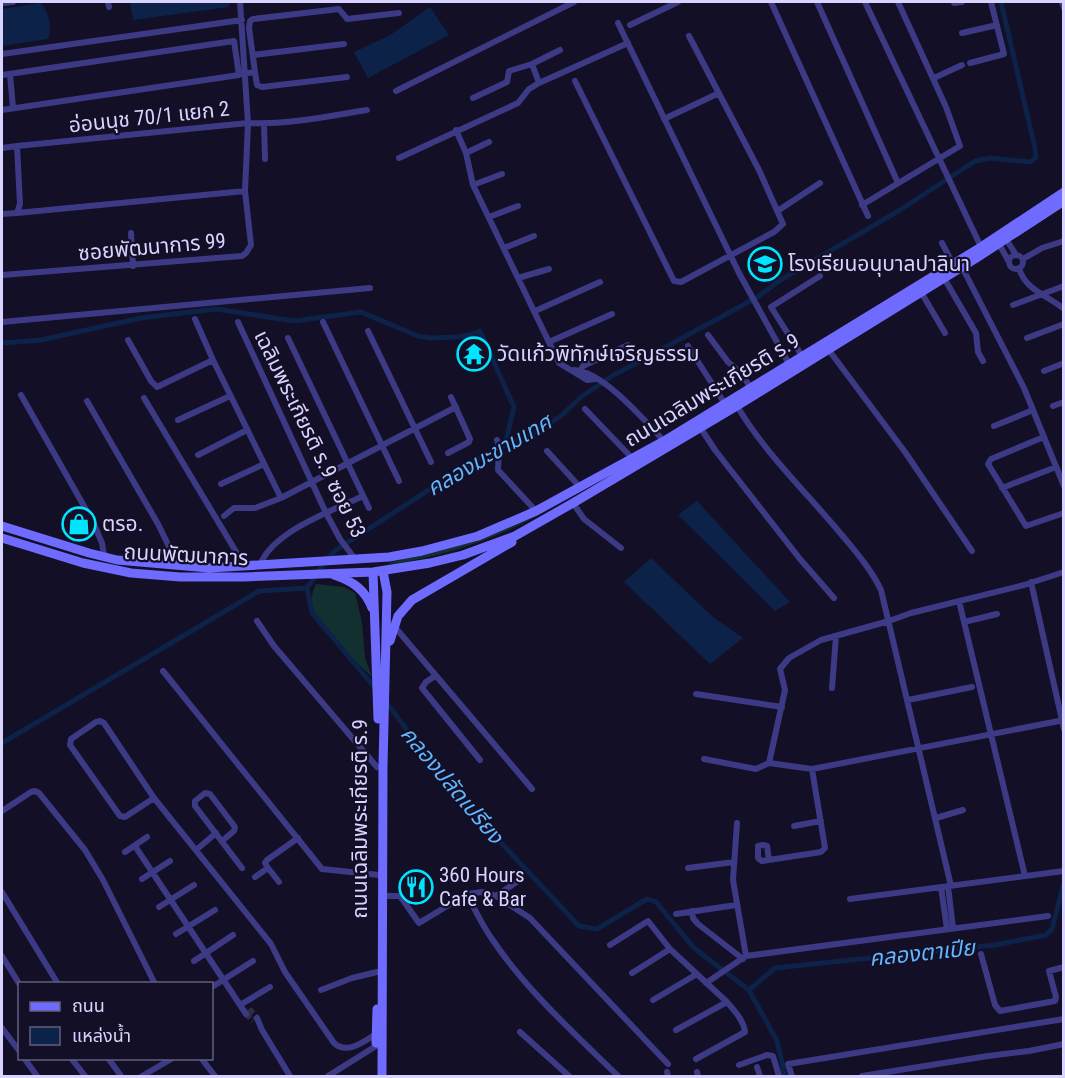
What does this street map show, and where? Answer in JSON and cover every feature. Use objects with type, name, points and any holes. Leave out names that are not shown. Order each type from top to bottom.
[{"type":"main road","name":"ถนนเฉลิมพระเกียรติ ร.9","points":[[355,559],[389,557],[422,551],[478,536],[536,511],[828,349],[944,278],[981,247],[1001,239],[1064,192]]},
{"type":"main road","name":"ถนนเฉลิมพระเกียรติ ร.9","points":[[378,570],[430,563],[463,555],[515,536],[700,427],[751,388],[802,356],[1064,201]]},
{"type":"main road","points":[[386,654],[394,626],[402,609],[412,600],[480,562],[519,538],[535,525]]},
{"type":"main road","name":"ถนนพัฒนาการ","points":[[2,526],[104,556],[176,566],[209,568],[355,559]]},
{"type":"main road","name":"ถนนพัฒนาการ","points":[[2,538],[83,563],[131,573],[180,577],[302,575],[378,570]]},
{"type":"main road","points":[[355,559],[378,570],[389,557]]},
{"type":"main road","name":"ถนนเฉลิมพระเกียรติ ร.9","points":[[378,570],[374,613],[381,684],[382,1077]]},
{"type":"main road","name":"ถนนเฉลิมพระเกียรติ ร.9","points":[[378,570],[387,582],[386,654],[381,684]]},
{"type":"main road","points":[[327,574],[355,584],[368,598],[374,613]]},
{"type":"main road","name":"ถนนเฉลิมพระเกียรติ ร.9","points":[[376,1077],[379,875],[377,767],[381,714]]},
{"type":"street","points":[[2,3],[13,2]]},
{"type":"street","points":[[240,2],[242,74]]},
{"type":"street","points":[[396,91],[574,2]]},
{"type":"street","points":[[630,25],[678,2]]},
{"type":"street","points":[[771,2],[868,216]]},
{"type":"street","points":[[817,2],[898,183]]},
{"type":"street","points":[[865,2],[981,247]]},
{"type":"street","points":[[862,205],[960,146],[934,78],[898,2]]},
{"type":"street","points":[[954,3],[962,2]]},
{"type":"street","points":[[970,63],[1004,54],[991,2]]},
{"type":"street","points":[[1062,2],[1064,8]]},
{"type":"street","points":[[347,77],[262,87],[257,85],[250,21],[339,9],[347,19],[399,13]]},
{"type":"street","points":[[2,54],[242,20]]},
{"type":"street","points":[[618,23],[755,305],[789,364]]},
{"type":"street","points":[[962,33],[997,25]]},
{"type":"street","points":[[575,81],[674,281],[681,282],[781,227],[783,219],[689,36]]},
{"type":"street","points":[[2,75],[234,41],[242,74]]},
{"type":"street","points":[[399,158],[518,103],[525,93],[539,83],[628,43]]},
{"type":"street","points":[[253,55],[344,44]]},
{"type":"street","points":[[473,98],[507,82],[509,71],[532,64],[560,50]]},
{"type":"street","points":[[532,64],[539,83]]},
{"type":"street","points":[[934,78],[962,66]]},
{"type":"street","points":[[2,110],[255,72]]},
{"type":"street","points":[[10,74],[13,108]]},
{"type":"street","name":"ซอยพัฒนาการ 99","points":[[2,275],[133,266],[242,256],[246,253],[251,245],[245,191],[248,123],[242,74]]},
{"type":"street","points":[[664,119],[719,93]]},
{"type":"street","name":"อ่อนนุช 70/1 แยก 2","points":[[2,148],[248,123],[264,124],[367,110]]},
{"type":"street","points":[[264,124],[265,159]]},
{"type":"street","points":[[456,130],[466,153],[473,185],[559,363],[567,369],[590,374],[609,387],[664,441]]},
{"type":"street","points":[[466,153],[489,142]]},
{"type":"street","points":[[17,146],[21,197],[17,213]]},
{"type":"street","points":[[473,185],[502,174]]},
{"type":"street","points":[[778,210],[820,183]]},
{"type":"street","points":[[2,214],[245,191]]},
{"type":"street","points":[[489,217],[518,206]]},
{"type":"street","points":[[131,234],[133,266]]},
{"type":"street","points":[[504,248],[534,236]]},
{"type":"street","points":[[1001,239],[1023,259]]},
{"type":"street","points":[[1001,239],[1013,268],[1019,268],[1023,264],[1023,259]]},
{"type":"street","points":[[1023,259],[1042,248],[1064,241]]},
{"type":"street","points":[[942,243],[958,265],[1034,410],[1064,486]]},
{"type":"street","points":[[1009,262],[1011,257],[1016,255]]},
{"type":"street","points":[[1019,268],[1022,279],[1030,287],[1064,309]]},
{"type":"street","points":[[518,278],[549,269]]},
{"type":"street","points":[[802,356],[771,307],[820,276]]},
{"type":"street","points":[[944,278],[976,333],[978,352],[983,361]]},
{"type":"street","points":[[535,311],[600,282]]},
{"type":"street","points":[[1013,305],[1064,286]]},
{"type":"street","points":[[2,322],[370,288]]},
{"type":"street","points":[[921,292],[945,333]]},
{"type":"street","points":[[549,342],[612,314]]},
{"type":"street","points":[[195,319],[281,498]]},
{"type":"street","name":"เฉลิมพระเกียรติ ร.9 ซอย 53","points":[[238,322],[326,513],[346,549],[355,559]]},
{"type":"street","points":[[322,322],[399,482]]},
{"type":"street","points":[[1027,338],[1064,324]]},
{"type":"street","points":[[368,331],[431,462]]},
{"type":"street","points":[[708,335],[751,388]]},
{"type":"street","points":[[288,338],[369,508]]},
{"type":"street","points":[[128,340],[151,381],[157,387],[213,360]]},
{"type":"street","points":[[579,372],[583,366],[628,345]]},
{"type":"street","points":[[688,346],[750,428],[871,571],[881,590],[936,818],[947,886],[950,928]]},
{"type":"street","points":[[828,349],[899,443],[972,551]]},
{"type":"street","points":[[1044,371],[1064,363]]},
{"type":"street","points":[[21,395],[93,522],[102,543],[104,556]]},
{"type":"street","points":[[178,420],[230,396]]},
{"type":"street","points":[[448,453],[469,442],[470,439],[451,396]]},
{"type":"street","points":[[144,398],[241,560],[241,566]]},
{"type":"street","points":[[87,401],[158,524],[176,561],[176,566]]},
{"type":"street","points":[[1053,406],[1064,402]]},
{"type":"street","points":[[224,516],[234,508],[255,508],[281,498],[456,406]]},
{"type":"street","points":[[585,410],[633,459]]},
{"type":"street","points":[[994,426],[1034,410]]},
{"type":"street","points":[[700,427],[715,450],[800,559],[834,598]]},
{"type":"street","points":[[198,455],[247,430]]},
{"type":"street","points":[[1044,437],[989,460],[988,464],[1026,526],[1064,513]]},
{"type":"street","points":[[497,440],[498,470],[536,511]]},
{"type":"street","points":[[547,451],[579,486]]},
{"type":"street","points":[[221,484],[264,464]]},
{"type":"street","points":[[1002,488],[1056,467]]},
{"type":"street","points":[[260,565],[266,551],[274,544],[326,513],[363,496]]},
{"type":"street","points":[[573,503],[585,519],[621,548]]},
{"type":"street","points":[[769,764],[785,690],[780,669],[783,663],[798,651],[821,640],[911,613],[1064,572]]},
{"type":"street","points":[[1031,582],[1064,729]]},
{"type":"street","points":[[959,601],[1025,876]]},
{"type":"street","points":[[964,622],[998,614]]},
{"type":"street","points":[[257,621],[274,646],[377,767]]},
{"type":"street","points":[[394,626],[532,789]]},
{"type":"street","points":[[832,688],[836,636]]},
{"type":"street","points":[[163,671],[322,869],[379,875]]},
{"type":"street","points":[[435,676],[426,682],[423,688],[480,760]]},
{"type":"street","points":[[908,700],[972,687]]},
{"type":"street","points":[[696,694],[782,707]]},
{"type":"street","points":[[704,759],[756,769],[769,764],[812,769],[1062,720]]},
{"type":"street","points":[[154,798],[125,817],[120,816],[70,745],[71,739],[96,722],[104,723],[154,798],[271,944],[290,981],[338,1047],[347,1049],[376,1035]]},
{"type":"street","points":[[769,860],[824,850],[826,846],[812,769]]},
{"type":"street","points":[[2,811],[31,792],[39,793],[85,850],[104,880],[154,982]]},
{"type":"street","points":[[222,841],[234,831],[235,827],[210,794],[205,793],[194,804],[242,868]]},
{"type":"street","points":[[936,818],[963,810]]},
{"type":"street","points":[[794,826],[821,821]]},
{"type":"street","points":[[737,823],[733,880],[745,957]]},
{"type":"street","points":[[196,850],[216,833]]},
{"type":"street","points":[[125,852],[147,837]]},
{"type":"street","points":[[279,882],[265,863],[298,838]]},
{"type":"street","points":[[135,846],[241,1006],[248,1012]]},
{"type":"street","points":[[142,879],[170,861]]},
{"type":"street","points":[[688,868],[734,862]]},
{"type":"street","points":[[255,877],[268,868]]},
{"type":"street","points":[[850,899],[1064,871]]},
{"type":"street","points":[[496,896],[521,879]]},
{"type":"street","points":[[159,907],[194,885]]},
{"type":"street","points":[[2,892],[57,982]]},
{"type":"street","points":[[383,896],[400,896],[419,923],[467,894],[482,892],[496,896],[530,918],[668,1064]]},
{"type":"street","points":[[467,894],[484,928],[516,969],[618,1077]]},
{"type":"street","points":[[676,914],[736,903]]},
{"type":"street","points":[[176,934],[215,910]]},
{"type":"street","points":[[692,911],[693,918],[698,924],[745,957]]},
{"type":"street","points":[[706,983],[745,957],[1048,916]]},
{"type":"street","points":[[610,945],[648,921],[670,949],[727,1002],[745,1026],[746,1032],[696,1059]]},
{"type":"street","points":[[194,961],[233,935]]},
{"type":"street","points":[[632,973],[670,949]]},
{"type":"street","points":[[981,954],[996,1008],[1000,1011],[1054,1001],[1056,997],[1049,971],[1064,967]]},
{"type":"street","points":[[2,956],[18,982]]},
{"type":"street","points":[[213,986],[253,962]]},
{"type":"street","points":[[321,990],[352,978],[377,972]]},
{"type":"street","points":[[653,1000],[697,974]]},
{"type":"street","points":[[241,1006],[270,987]]},
{"type":"street","points":[[676,1030],[727,1002]]},
{"type":"street","points":[[792,1077],[788,1064],[1064,1019]]},
{"type":"street","points":[[255,1020],[290,1077]]},
{"type":"street","points":[[2,1028],[18,1049]]},
{"type":"street","points":[[520,1032],[569,1077]]},
{"type":"street","points":[[862,1077],[988,1056],[1029,1052],[1064,1044]]},
{"type":"street","points":[[328,1077],[376,1046]]},
{"type":"street","points":[[739,1065],[767,1055],[773,1056],[778,1077]]},
{"type":"street","points":[[25,1060],[37,1077]]},
{"type":"street","points":[[72,1060],[85,1077]]},
{"type":"street","points":[[109,1060],[121,1077]]},
{"type":"street","points":[[142,1077],[171,1060]]},
{"type":"street","points":[[202,1060],[215,1077]]},
{"type":"street","points":[[757,1067],[760,1077]]},
{"type":"green space","points":[[585,488],[516,527],[470,545],[421,559],[388,563],[472,541]]},
{"type":"green space","points":[[316,584],[344,587],[355,593],[362,622],[365,658],[372,677],[339,644],[316,615],[311,601]]},
{"type":"water","points":[[130,2],[229,2],[229,7],[133,20]]},
{"type":"water","points":[[40,3],[49,20],[48,39],[2,46],[2,9]]},
{"type":"water","points":[[430,7],[449,35],[368,78],[354,52],[390,35]]},
{"type":"water","points":[[697,501],[790,602],[775,611],[678,515]]},
{"type":"water","points":[[651,558],[713,617],[743,638],[710,664],[624,582]]},
{"type":"waterway","name":"คลองมะขามเทศ","points":[[307,588],[336,550],[467,465],[505,445],[531,435],[561,416],[581,397],[612,376],[756,298],[779,281],[900,210],[975,161],[991,158],[1031,162],[1036,157],[1035,148],[1001,2]]},
{"type":"waterway","points":[[2,343],[41,340],[141,318],[216,309],[294,321],[361,312],[418,336],[431,338],[456,337],[480,331],[514,407],[505,445]]},
{"type":"waterway","name":"คลองปลัดเปรียง","points":[[307,588],[312,613],[376,689]]},
{"type":"waterway","name":"คลองมะขามเทศ","points":[[2,743],[259,591],[307,588]]},
{"type":"waterway","name":"คลองปลัดเปรียง","points":[[385,701],[459,798],[579,926],[597,929],[647,899],[656,902],[694,948],[749,990],[777,1041],[785,1076]]},
{"type":"waterway","name":"คลองตาเปีย","points":[[749,990],[775,968],[995,945],[1046,935],[1052,929],[1064,883]]},
{"type":"tunnel","points":[[249,1009],[257,1018]]},
{"type":"tunnel","points":[[246,1014],[253,1021]]},
{"type":"place","name":"โรงเรียนอนุบาลปาลินา","points":[[765,264]]},
{"type":"place","name":"วัดแก้วพิทักษ์เจริญธรรม","points":[[474,354]]},
{"type":"place","name":"ตรอ.","points":[[79,524]]},
{"type":"place","name":"360 Hours Cafe & Bar","points":[[416,887]]}]
